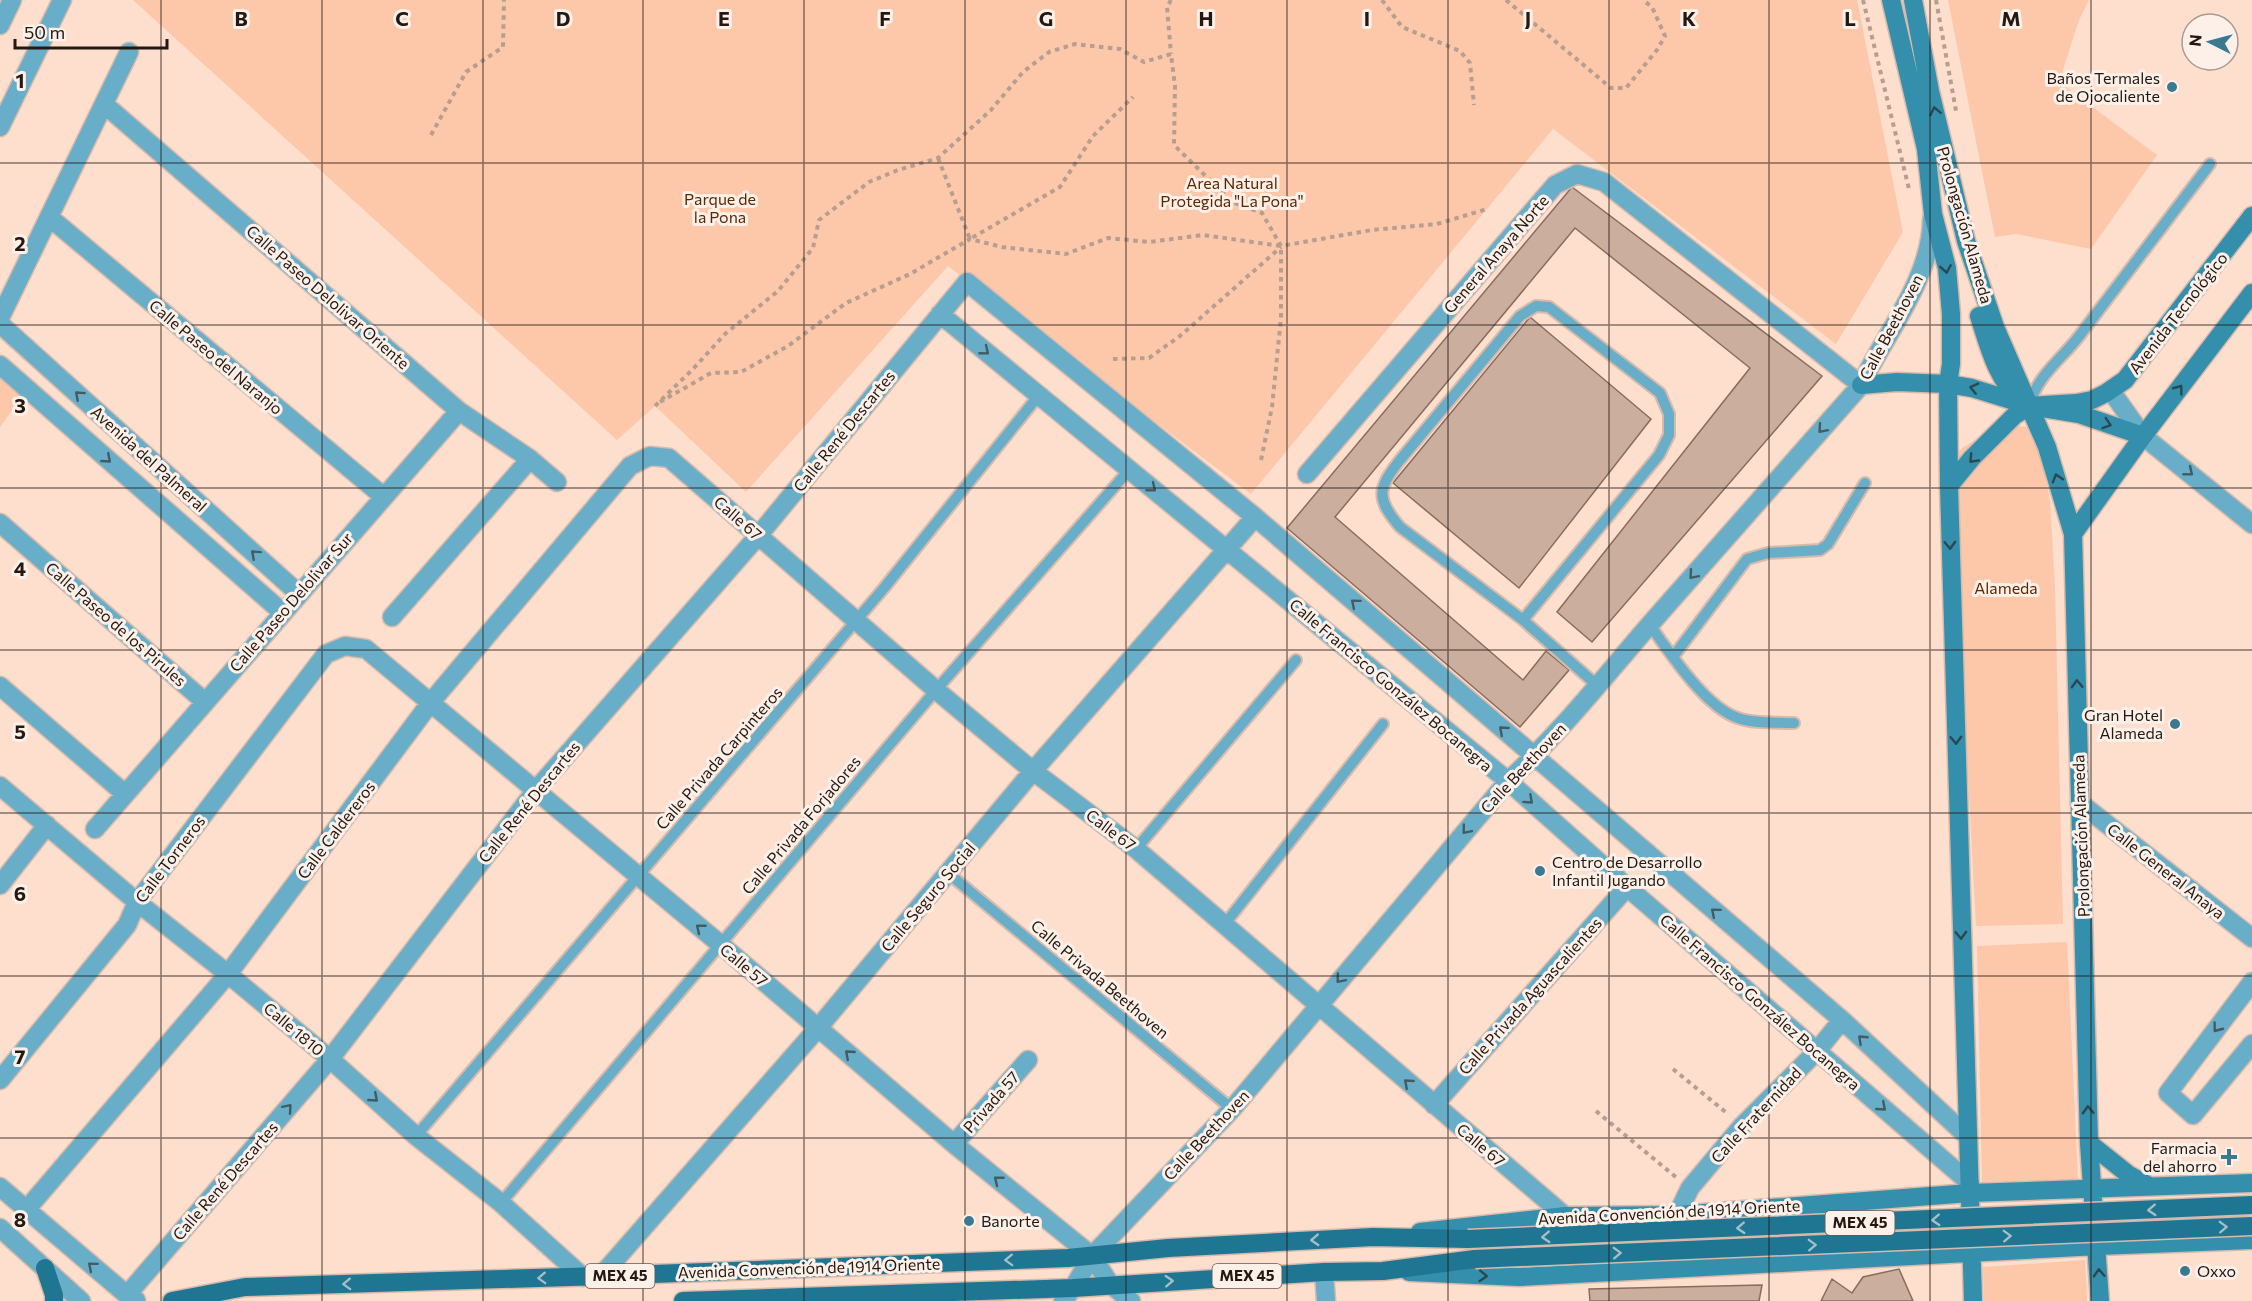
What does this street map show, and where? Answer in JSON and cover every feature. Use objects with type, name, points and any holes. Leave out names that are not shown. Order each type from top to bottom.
[{"type":"main road","name":"Prolongación Alameda","points":[[1891,0],[1926,149],[1932,206],[1947,268],[1951,314],[1948,486],[1966,1136],[1973,1301]]},
{"type":"main road","name":"Prolongación Alameda","points":[[1913,0],[1932,101],[1966,241],[1995,327],[2048,447],[2073,534],[2089,1143],[2098,1246],[2100,1301]]},
{"type":"main road","points":[[1926,149],[1939,176],[1959,252],[1989,346],[2004,381],[2018,398],[2030,406]]},
{"type":"main road","name":"Avenida Tecnológico","points":[[2030,406],[2077,403],[2111,391],[2133,372],[2252,216]]},
{"type":"main road","points":[[2073,534],[2252,293]]},
{"type":"main road","points":[[1861,385],[1897,382],[1948,384],[1980,389],[2030,406],[2079,414],[2144,436]]},
{"type":"main road","points":[[1948,486],[2014,415],[2030,406]]},
{"type":"main road","points":[[2089,1143],[2129,1175],[2149,1186]]},
{"type":"main road","name":"Avenida Convención de 1914 Oriente","points":[[172,1301],[245,1287],[1092,1257],[1168,1248],[1373,1237],[1565,1216],[1677,1215],[1874,1200],[1970,1188],[2092,1189],[2252,1183]]},
{"type":"main road","points":[[2190,1185],[2185,1197],[2182,1216],[2189,1235],[2196,1242]]},
{"type":"main road","points":[[1867,1258],[1875,1255],[1883,1235],[1880,1207],[1874,1200]]},
{"type":"main road","name":"Avenida Convención de 1914 Oriente","points":[[1373,1237],[1468,1239],[2252,1205]]},
{"type":"main road","name":"Avenida Convención de 1914 Oriente","points":[[1383,1271],[1475,1259],[2252,1226]]},
{"type":"main road","name":"Avenida Convención de 1914 Oriente","points":[[683,1301],[1068,1294],[1110,1284],[1324,1272],[1383,1271],[1519,1277],[2252,1240]]},
{"type":"main road","points":[[45,1268],[54,1301]]},
{"type":"street","points":[[0,25],[12,0]]},
{"type":"street","points":[[0,127],[62,0]]},
{"type":"street","points":[[0,318],[129,52]]},
{"type":"street","name":"Calle Paseo Delolivar Oriente","points":[[105,104],[459,411],[530,459],[557,482]]},
{"type":"street","name":"General Anaya Norte","points":[[1307,474],[1556,185],[1577,174],[1604,182],[1861,385]]},
{"type":"street","name":"Calle Beethoven","points":[[1068,1294],[1092,1257],[1232,1109],[1508,781],[1534,757],[1599,687],[1650,625],[1861,385],[1875,354],[1906,304],[1927,256],[1932,238],[1932,206]]},
{"type":"street","name":"Calle Paseo del Naranjo","points":[[49,217],[384,497]]},
{"type":"street","name":"Calle René Descartes","points":[[132,1298],[330,1059],[536,790],[758,536],[967,282],[1255,517]]},
{"type":"street","name":"Calle Francisco González Bocanegra","points":[[940,314],[1508,781],[1970,1188]]},
{"type":"street","name":"Avenida del Palmeral","points":[[0,324],[298,593]]},
{"type":"street","name":"Avenida del Palmeral","points":[[0,365],[282,612]]},
{"type":"street","points":[[2111,391],[2144,436],[2252,524]]},
{"type":"street","name":"Calle Paseo Delolivar Sur","points":[[95,829],[298,593],[459,411]]},
{"type":"street","name":"Calle 67","points":[[650,456],[669,458],[936,690],[1033,771],[1136,849],[1565,1216]]},
{"type":"street","name":"Calle Caldereros","points":[[26,1210],[228,974],[431,702],[630,466],[650,456]]},
{"type":"street","points":[[392,617],[530,459]]},
{"type":"street","points":[[1255,517],[1842,1020],[1966,1136]]},
{"type":"street","name":"Calle Seguro Social","points":[[592,1276],[818,1028],[1033,771],[1255,517]]},
{"type":"street","name":"Calle Paseo de los Pirules","points":[[0,523],[204,702]]},
{"type":"street","name":"Calle 57","points":[[345,646],[366,649],[431,702],[954,1144],[1092,1257],[1110,1284],[1131,1301]]},
{"type":"street","name":"Calle Torneros","points":[[0,1080],[127,925],[137,902],[326,654],[345,646]]},
{"type":"street","points":[[0,686],[124,794]]},
{"type":"street","name":"Calle 1810","points":[[0,786],[137,902],[330,1059],[416,1136],[592,1276]]},
{"type":"street","name":"Calle General Anaya","points":[[2080,803],[2252,938]]},
{"type":"street","points":[[0,885],[47,825]]},
{"type":"street","name":"Calle Privada Aguascalientes","points":[[1434,1105],[1627,887]]},
{"type":"street","points":[[2252,982],[2168,1093],[2193,1115],[2252,1044]]},
{"type":"street","name":"Calle Fraternidad","points":[[1677,1215],[1690,1188],[1742,1126],[1817,1051],[1842,1020]]},
{"type":"street","name":"Privada 57","points":[[954,1144],[1028,1060]]},
{"type":"street","points":[[0,1187],[132,1298]]},
{"type":"street","points":[[0,1228],[81,1301]]},
{"type":"street","points":[[1324,1272],[1326,1301]]},
{"type":"lane","points":[[2030,406],[2034,391],[2041,379],[2078,338],[2210,164]]},
{"type":"lane","points":[[1523,620],[1659,455],[1669,435],[1669,414],[1660,393],[1549,307],[1536,306],[1520,316],[1400,460],[1385,479],[1382,494],[1387,512],[1400,527],[1523,620],[1599,687]]},
{"type":"lane","name":"Calle Privada Carpinteros","points":[[416,1136],[856,621],[1039,395]]},
{"type":"lane","name":"Calle Privada Forjadores","points":[[501,1203],[936,690],[1129,470]]},
{"type":"lane","points":[[1672,657],[1747,560],[1768,553],[1820,549],[1828,544],[1865,483]]},
{"type":"lane","points":[[1650,625],[1672,657],[1713,704],[1739,719],[1794,723]]},
{"type":"lane","points":[[1136,849],[1296,660]]},
{"type":"lane","points":[[1224,925],[1383,724]]},
{"type":"lane","name":"Calle Privada Beethoven","points":[[948,873],[1232,1109]]},
{"type":"path","points":[[431,135],[466,72],[503,47],[504,0]]},
{"type":"path","points":[[1171,0],[1167,7],[1175,86],[1174,145],[1232,202],[1262,213],[1281,246],[1281,318],[1272,407],[1261,460]]},
{"type":"path","points":[[1382,0],[1402,27],[1460,51],[1470,63],[1474,105]]},
{"type":"path","points":[[1506,0],[1611,88],[1626,88],[1657,50],[1665,36],[1652,7],[1643,0]]},
{"type":"path","points":[[1863,0],[1903,156],[1911,199]]},
{"type":"path","points":[[1936,0],[1958,121]]},
{"type":"path","points":[[1133,97],[1093,136],[1060,187],[910,274],[846,303],[788,346],[741,372],[711,374],[655,406],[725,334],[778,291],[813,248],[819,220],[869,182],[898,170],[938,158],[991,110],[1023,72],[1049,52],[1075,44],[1120,49],[1144,62],[1171,54]]},
{"type":"path","points":[[938,158],[970,239]]},
{"type":"path","points":[[970,239],[1002,247],[1066,254],[1108,238],[1149,242],[1203,235],[1281,246],[1372,230],[1437,224],[1487,209]]},
{"type":"path","points":[[1113,359],[1149,358],[1180,336],[1281,246]]},
{"type":"path","points":[[1673,1069],[1742,1126]]},
{"type":"path","points":[[1596,1111],[1690,1188]]},
{"type":"green space","name":"Parque de la Pona","points":[[133,0],[1857,0],[1903,232],[1836,344],[1553,129],[1251,494],[948,266],[746,492],[655,406],[617,440]]},
{"type":"green space","points":[[1948,0],[2089,0],[2079,20],[2059,82],[2157,155],[2091,249],[2016,234],[1995,237]]},
{"type":"green space","points":[[0,371],[24,394],[0,427]]},
{"type":"green space","name":"Alameda","points":[[2001,424],[2028,427],[2042,460],[2050,500],[2055,587],[2063,924],[1976,926],[1951,461],[1962,448]]},
{"type":"green space","points":[[2067,942],[2078,1179],[1982,1182],[1977,946]]},
{"type":"green space","points":[[2085,1260],[2087,1301],[1984,1301],[1983,1267]]},
{"type":"building","points":[[1572,187],[1822,376],[1592,642],[1557,612],[1750,368],[1575,228],[1335,517],[1523,680],[1546,651],[1569,670],[1520,727],[1287,528]]},
{"type":"building","points":[[1530,317],[1651,419],[1519,588],[1393,483]]},
{"type":"building","points":[[1899,1269],[1913,1301],[1821,1301],[1832,1279],[1852,1293],[1863,1277]]},
{"type":"building","points":[[1762,1285],[1759,1301],[1590,1301],[1589,1289]]},
{"type":"place","name":"Baños Termales de Ojocaliente","points":[[2172,87]]},
{"type":"place","name":"Gran Hotel Alameda","points":[[2175,724]]},
{"type":"place","name":"Centro de Desarrollo Infantil Jugando","points":[[1540,871]]},
{"type":"place","name":"Farmacia del ahorro","points":[[2229,1157]]},
{"type":"place","name":"Banorte","points":[[969,1221]]},
{"type":"place","name":"Oxxo","points":[[2185,1271]]},
{"type":"park label","name":"Area Natural Protegida \"La Pona\"","points":[[1232,192]]}]
